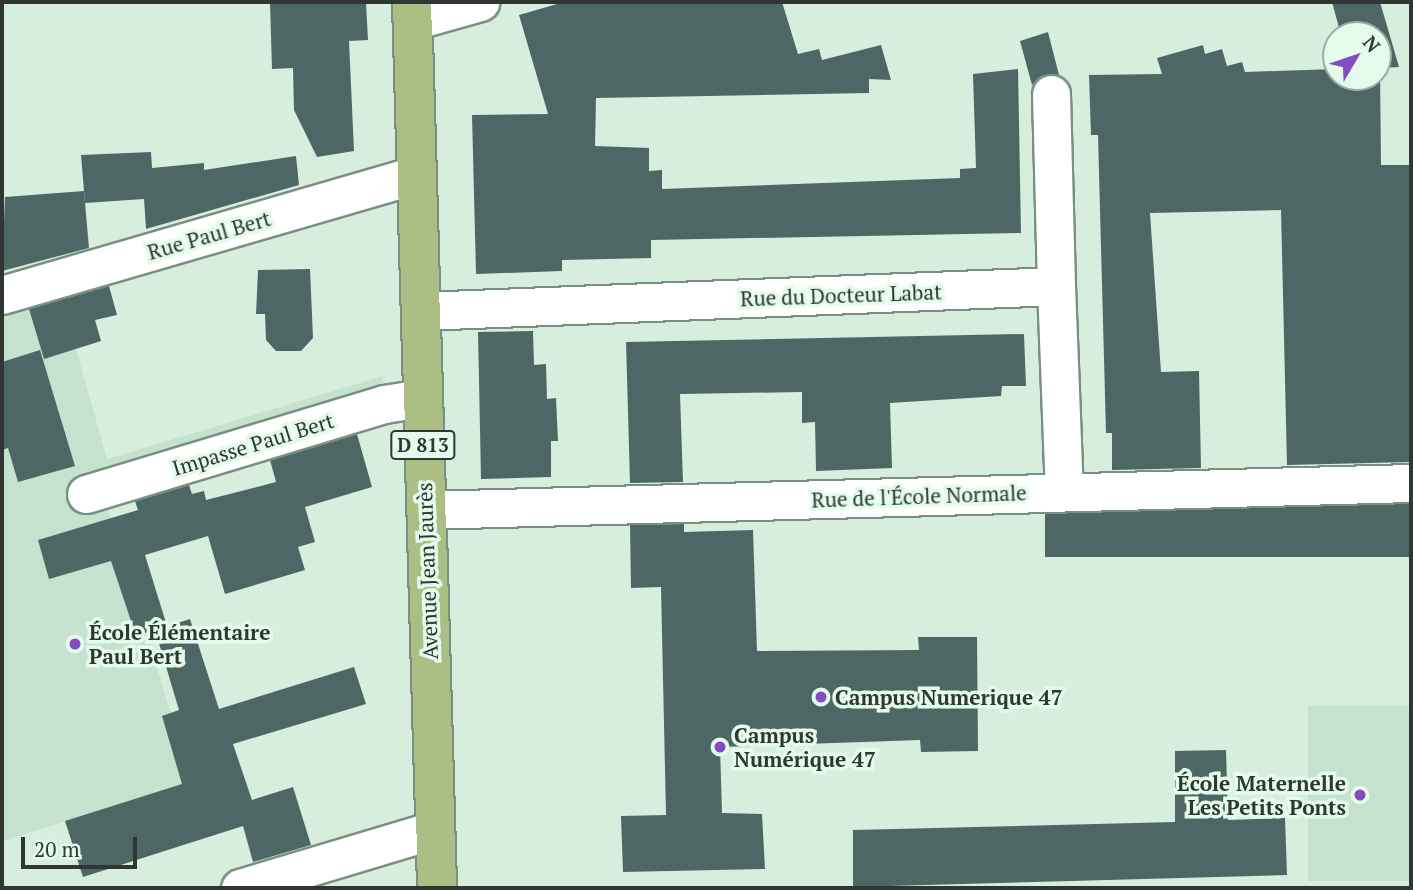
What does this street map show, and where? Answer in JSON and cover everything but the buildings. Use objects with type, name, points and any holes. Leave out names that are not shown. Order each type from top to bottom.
[{"type":"main road","name":"Avenue Jean Jaurès","points":[[413,12],[421,398],[433,830],[437,888]]},
{"type":"street","points":[[413,12],[480,2]]},
{"type":"street","points":[[1051,93],[1064,492]]},
{"type":"street","name":"Rue Paul Bert","points":[[2,295],[416,176]]},
{"type":"street","name":"Rue du Docteur Labat","points":[[421,312],[1056,286]]},
{"type":"street","name":"Impasse Paul Bert","points":[[86,494],[384,404],[421,398]]},
{"type":"street","name":"Rue de l'École Normale","points":[[426,510],[1411,483]]},
{"type":"street","points":[[240,888],[433,830]]},
{"type":"shaded area","name":"École Élémentaire Paul Bert","points":[[62,299],[107,459],[383,376],[385,422],[107,506],[192,782],[2,841],[2,317]]},
{"type":"shaded area","name":"École Maternelle Les Petits Ponts","points":[[1308,706],[1411,706],[1411,881],[1308,881]]},
{"type":"place","name":"École Élémentaire Paul Bert","points":[[75,644]]},
{"type":"place","name":"Campus Numerique 47","points":[[821,697]]},
{"type":"place","name":"Campus Numérique 47","points":[[720,747]]},
{"type":"place","name":"École Maternelle Les Petits Ponts","points":[[1360,795]]}]
